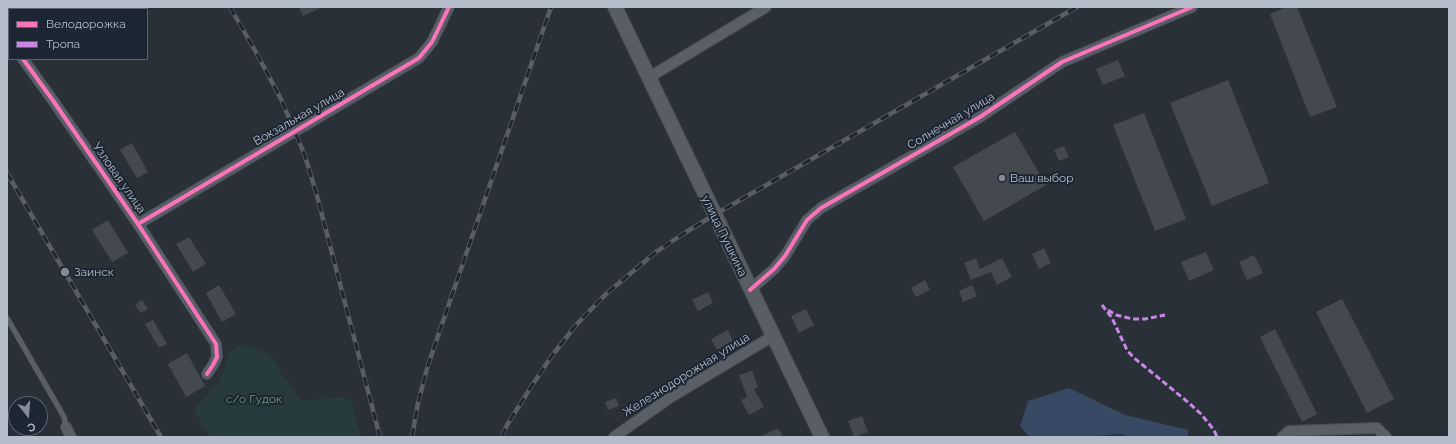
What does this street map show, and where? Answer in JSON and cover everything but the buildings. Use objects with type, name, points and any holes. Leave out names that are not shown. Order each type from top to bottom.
[{"type":"main road","name":"улица Пушкина","points":[[615,7],[822,437]]},
{"type":"street","name":"Вокзальная улица","points":[[138,224],[419,58],[432,42],[449,7]]},
{"type":"street","points":[[648,78],[766,7]]},
{"type":"street","name":"Солнечная улица","points":[[750,290],[774,269],[785,256],[806,220],[821,208],[980,118],[1062,62],[1192,7]]},
{"type":"street","name":"Узловая улица","points":[[23,60],[54,102],[138,224],[216,344],[217,356],[213,366],[207,374]]},
{"type":"street","name":"Железнодорожная улица","points":[[614,437],[671,397],[773,336]]},
{"type":"street","points":[[1282,437],[1289,431],[1377,428],[1386,437]]},
{"type":"street","points":[[66,432],[71,437]]},
{"type":"lane","points":[[7,318],[64,417],[66,432]]},
{"type":"green space","name":"с/о Гудок","points":[[239,345],[245,345],[264,351],[272,357],[301,401],[342,397],[348,399],[352,403],[361,437],[211,437],[193,410],[220,381],[230,352]]},
{"type":"water","points":[[1069,388],[1125,415],[1188,430],[1188,437],[1130,437],[1121,434],[1082,437],[1030,437],[1020,426],[1028,401]]},
{"type":"railway","points":[[230,7],[281,99],[305,156],[316,192],[380,437]]},
{"type":"railway","points":[[412,437],[418,403],[428,365],[551,7]]},
{"type":"railway","points":[[502,437],[507,425],[531,387],[551,357],[576,325],[606,294],[656,252],[714,215],[1077,7]]},
{"type":"railway","points":[[7,173],[161,437]]},
{"type":"marked path","points":[[1102,305],[1112,318],[1127,350],[1133,357],[1201,414],[1214,430],[1217,437]]},
{"type":"marked path","points":[[1108,310],[1116,315],[1133,319],[1145,319],[1165,315]]},
{"type":"cycle path","points":[[138,224],[419,58],[432,42],[449,7]]},
{"type":"cycle path","points":[[750,290],[774,269],[785,256],[807,220],[821,208],[980,117],[1062,62],[1192,7]]},
{"type":"cycle path","points":[[24,60],[138,224],[216,344],[217,357],[207,374]]},
{"type":"place","name":"Ваш выбор","points":[[1002,178]]},
{"type":"place","name":"Заинск","points":[[65,272]]}]
